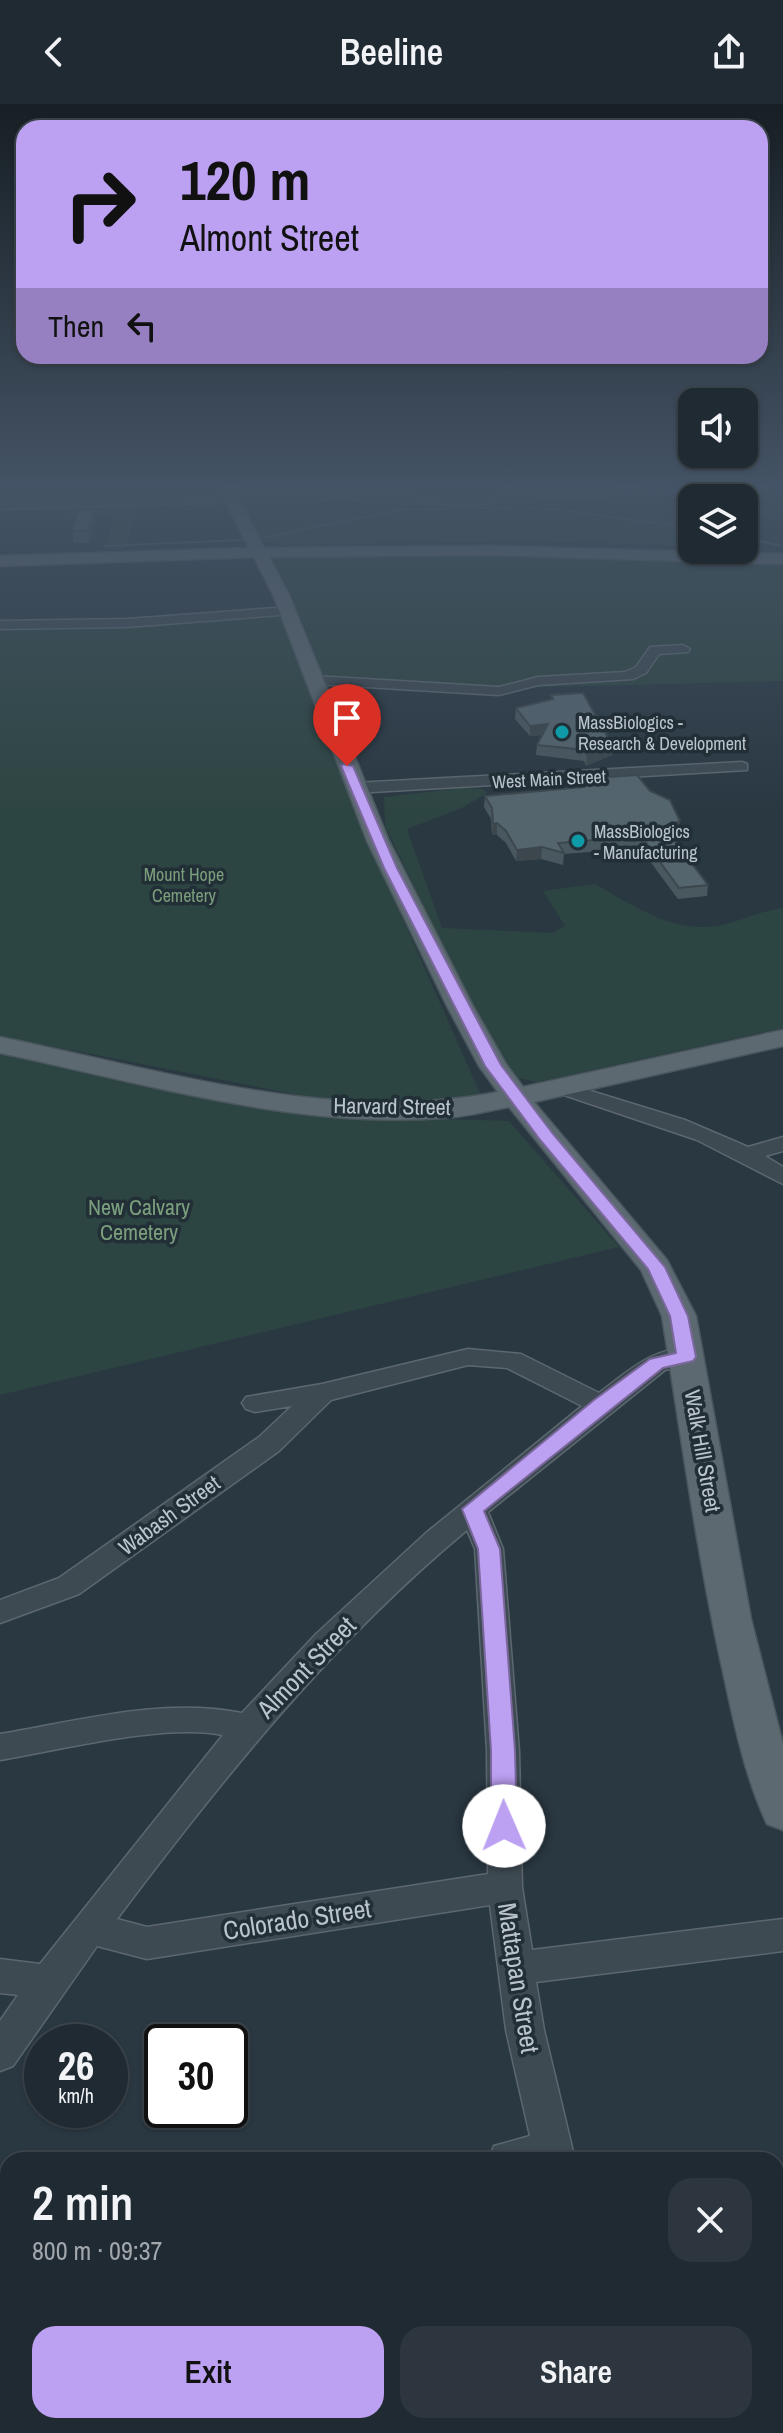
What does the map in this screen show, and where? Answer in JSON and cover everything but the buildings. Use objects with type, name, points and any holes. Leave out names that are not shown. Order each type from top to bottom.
[{"type":"main road","name":"Walk Hill Street","points":[[280,595],[355,788],[391,868],[493,1066],[547,1138],[656,1267],[679,1316],[731,1619],[756,1727],[783,1811]]},
{"type":"main road","name":"Harvard Street","points":[[0,1045],[183,1083],[316,1105],[442,1110],[565,1089],[783,1038]]},
{"type":"street","points":[[0,625],[127,623],[288,611]]},
{"type":"street","points":[[315,680],[499,691],[538,681],[628,676],[641,670],[655,650],[683,649]]},
{"type":"street","name":"West Main Street","points":[[355,788],[742,767]]},
{"type":"street","points":[[565,1089],[685,1127],[748,1154],[783,1177]]},
{"type":"street","points":[[748,1154],[783,1144]]},
{"type":"street","points":[[255,1403],[322,1393],[468,1357],[512,1360],[601,1405]]},
{"type":"street","name":"Almont Street","points":[[0,2053],[48,1982],[248,1727],[327,1642],[473,1509],[601,1405],[657,1363],[686,1357]]},
{"type":"street","name":"Wabash Street","points":[[0,1612],[69,1586],[112,1557],[269,1444],[322,1393]]},
{"type":"street","name":"Mattapan Street","points":[[473,1509],[489,1549],[503,1751],[505,1887],[525,2030],[552,2152]]},
{"type":"street","points":[[0,1747],[157,1721],[209,1719],[248,1727]]},
{"type":"street","name":"Colorado Street","points":[[90,1928],[147,1943],[505,1887]]},
{"type":"street","points":[[516,1968],[783,1935]]},
{"type":"street","points":[[0,1976],[48,1982]]},
{"type":"green space","points":[[289,595],[783,595],[783,681],[519,688],[322,678],[303,622]]},
{"type":"green space","name":"Mount Hope Cemetery","points":[[282,614],[351,802],[483,1100],[329,1101],[0,1036],[0,628],[130,626]]},
{"type":"green space","points":[[462,788],[483,789],[487,793],[464,807],[407,829],[442,928],[552,933],[565,926],[543,891],[595,884],[653,916],[684,925],[717,926],[783,908],[783,1028],[537,1082],[505,1075],[385,826],[384,797]]},
{"type":"green space","name":"New Calvary Cemetery","points":[[0,1052],[318,1115],[509,1121],[619,1247],[0,1395]]},
{"type":"place","name":"MassBiologics - Research & Development","points":[[562,732]]},
{"type":"place","name":"MassBiologics - Manufacturing","points":[[578,841]]},
{"type":"route","points":[[347,766],[391,868],[493,1066],[547,1138],[656,1267],[679,1316],[686,1357],[657,1363],[473,1509],[489,1549],[503,1751],[504,1826]]}]
